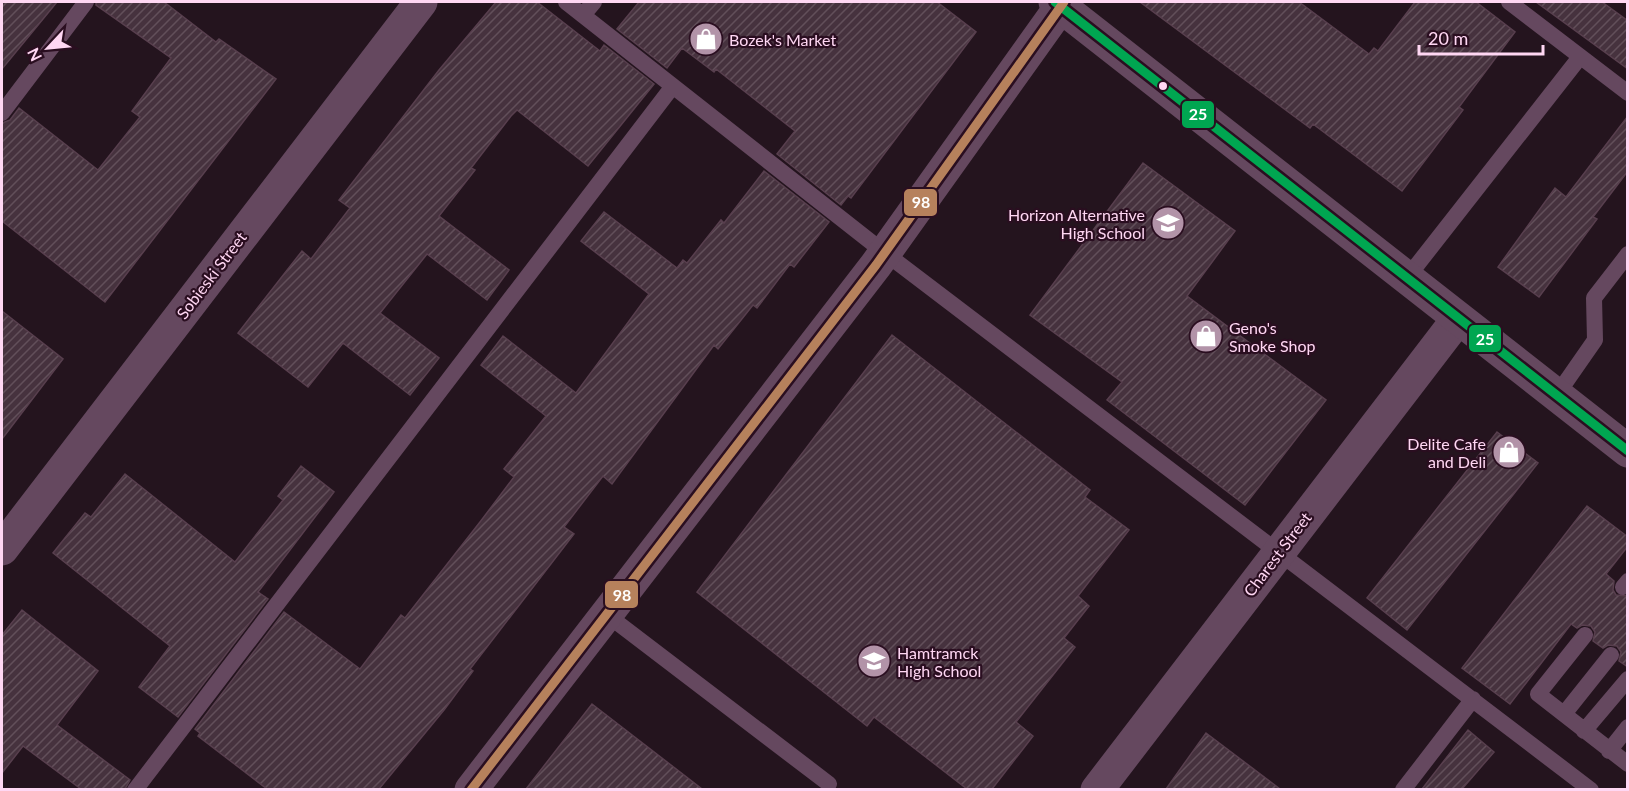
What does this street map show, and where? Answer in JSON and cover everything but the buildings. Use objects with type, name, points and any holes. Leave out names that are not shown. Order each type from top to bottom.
[{"type":"street","name":"Sobieski Street","points":[[2,549],[421,2]]},
{"type":"street","points":[[471,789],[885,253],[1059,2],[1457,320],[1628,451]]},
{"type":"street","name":"Charest Street","points":[[1096,789],[1457,320]]},
{"type":"lane","points":[[2,112],[86,2]]},
{"type":"lane","points":[[566,2],[885,253],[1591,789]]},
{"type":"lane","points":[[583,15],[594,2]]},
{"type":"lane","points":[[1509,2],[1628,93]]},
{"type":"lane","points":[[1406,279],[1580,57]]},
{"type":"lane","points":[[135,789],[673,86]]},
{"type":"lane","points":[[1556,396],[1595,340],[1594,298],[1628,254]]},
{"type":"lane","points":[[606,614],[829,784]]},
{"type":"lane","points":[[1585,635],[1538,694],[1628,764]]},
{"type":"lane","points":[[1564,714],[1611,655]]},
{"type":"lane","points":[[1584,731],[1628,679]]},
{"type":"lane","points":[[1403,789],[1473,699]]},
{"type":"lane","points":[[1610,751],[1628,728]]},
{"type":"transit line","name":"25","points":[[1055,2],[1628,451]]},
{"type":"transit line","name":"98","points":[[471,790],[876,265],[1064,2]]},
{"type":"place","name":"Bozek's Market","points":[[706,39]]},
{"type":"place","name":"Horizon Alternative High School","points":[[1168,223]]},
{"type":"place","name":"Geno's Smoke Shop","points":[[1206,336]]},
{"type":"place","name":"Delite Cafe and Deli","points":[[1509,452]]},
{"type":"place","name":"Hamtramck High School","points":[[874,661]]}]
